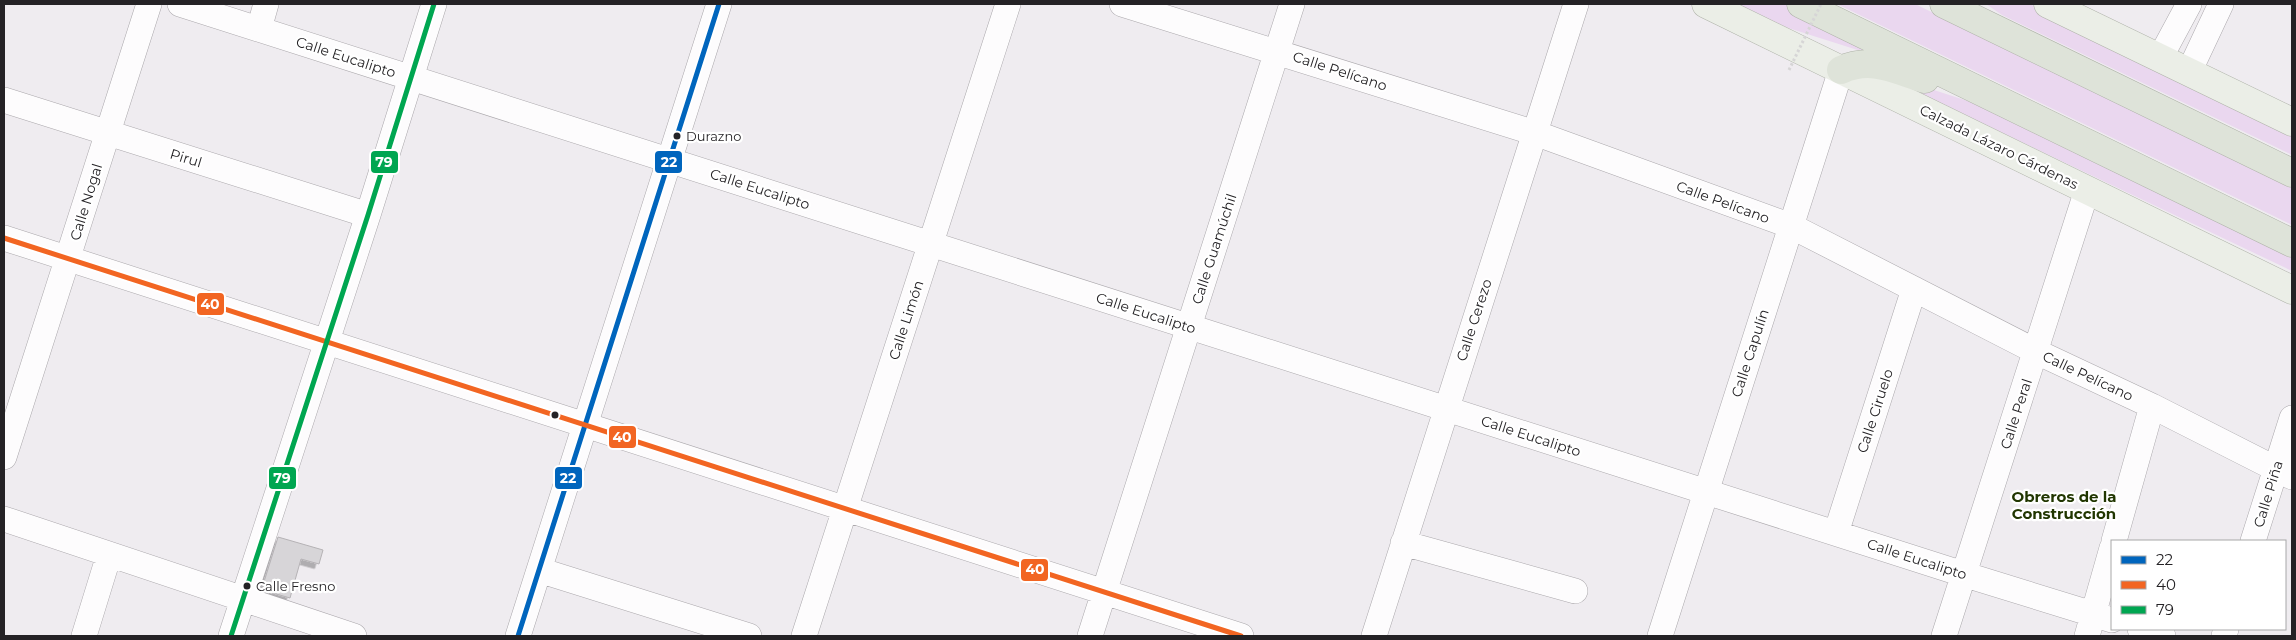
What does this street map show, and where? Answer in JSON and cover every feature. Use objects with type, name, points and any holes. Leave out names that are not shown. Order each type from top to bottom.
[{"type":"highway","points":[[1801,4],[2292,243]]},
{"type":"highway","points":[[1944,4],[2292,173]]},
{"type":"highway","points":[[1971,4],[2032,46]]},
{"type":"highway","points":[[1840,70],[1858,63],[1868,62],[2017,109]]},
{"type":"main road","name":"Calzada Lázaro Cárdenas","points":[[1706,4],[2292,290]]},
{"type":"main road","points":[[2048,4],[2292,122]]},
{"type":"street","name":"Calle Nogal","points":[[4,457],[149,4]]},
{"type":"street","name":"Calle Eucalipto","points":[[180,4],[1836,533],[1963,574],[2098,623]]},
{"type":"street","points":[[259,29],[266,4]]},
{"type":"street","points":[[231,636],[328,342],[434,4]]},
{"type":"street","points":[[518,636],[719,4]]},
{"type":"street","name":"Calle Limón","points":[[804,636],[1008,4]]},
{"type":"street","name":"Calle Pelícano","points":[[1122,4],[1535,133],[1791,226],[2037,352],[2152,406],[2284,473]]},
{"type":"street","name":"Calle Guamúchil","points":[[1090,636],[1292,4]]},
{"type":"street","name":"Calle Cerezo","points":[[1374,636],[1576,4]]},
{"type":"street","points":[[2160,58],[2188,4]]},
{"type":"street","points":[[2190,72],[2221,4]]},
{"type":"street","name":"Calle Capulín","points":[[1660,636],[1840,70]]},
{"type":"street","name":"Pirul","points":[[4,100],[368,215]]},
{"type":"street","name":"Calle Peral","points":[[1944,636],[2037,352],[2087,190]]},
{"type":"street","points":[[4,238],[1241,636]]},
{"type":"street","name":"Calle Ciruelo","points":[[1836,533],[1914,289]]},
{"type":"street","points":[[2114,540],[2152,406]]},
{"type":"street","name":"Calle Piña","points":[[2253,540],[2284,473],[2292,418]]},
{"type":"street","points":[[4,519],[354,636]]},
{"type":"street","points":[[1403,543],[1575,591]]},
{"type":"street","points":[[2098,623],[2111,553]]},
{"type":"street","points":[[84,636],[109,555]]},
{"type":"street","points":[[539,570],[749,636]]},
{"type":"street","points":[[2143,630],[2163,636]]},
{"type":"path","points":[[1790,70],[1821,4]]},
{"type":"shaded area","points":[[1736,4],[1788,4],[1930,73],[1782,26]]},
{"type":"shaded area","points":[[1837,4],[1915,4],[2292,188],[2292,225]]},
{"type":"shaded area","points":[[1986,4],[2030,4],[2292,131],[2292,155],[2002,15]]},
{"type":"shaded area","points":[[1866,68],[2014,116],[2292,255],[2292,271]]},
{"type":"building","points":[[278,537],[323,550],[319,564],[301,559],[290,598],[266,591],[263,585]]},
{"type":"transit line","name":"79","points":[[231,636],[368,215],[434,4]]},
{"type":"transit line","name":"22","points":[[518,636],[719,4]]},
{"type":"transit line","name":"40","points":[[4,238],[1241,636]]},
{"type":"place","name":"Durazno","points":[[677,136]]},
{"type":"place","name":"Calle Fresno","points":[[247,586]]},
{"type":"district","name":"Obreros de la Construcción","points":[[2064,506]]}]
